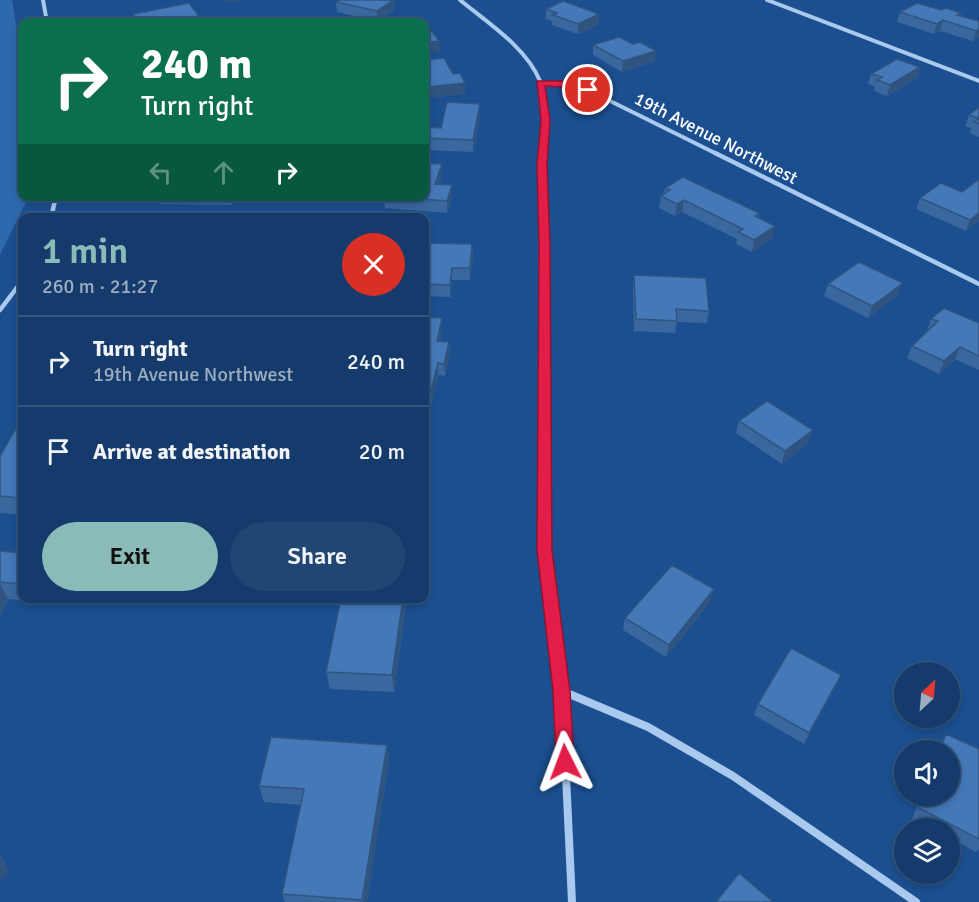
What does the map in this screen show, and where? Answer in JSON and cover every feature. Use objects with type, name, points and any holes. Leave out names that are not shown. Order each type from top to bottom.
[{"type":"street","points":[[43,0],[46,18]]},
{"type":"street","points":[[460,0],[511,42],[541,83],[545,120],[542,165],[545,245],[545,550],[562,691],[572,902]]},
{"type":"street","points":[[767,0],[979,81]]},
{"type":"street","name":"19th Avenue Northwest","points":[[541,83],[565,84],[588,90],[979,284]]},
{"type":"street","points":[[0,310],[18,286]]},
{"type":"street","points":[[562,691],[648,727],[733,776],[916,902]]},
{"type":"shaded area","points":[[0,0],[12,0],[18,35],[18,201],[27,201],[21,213],[18,213],[18,218],[0,255]]},
{"type":"building","points":[[340,0],[393,0],[377,11],[336,2]]},
{"type":"building","points":[[563,1],[599,14],[578,24],[553,15],[557,13],[546,9]]},
{"type":"building","points":[[189,3],[199,16],[136,18],[133,14]]},
{"type":"building","points":[[917,3],[961,13],[957,15],[979,21],[979,29],[976,31],[943,20],[937,24],[900,12]]},
{"type":"building","points":[[429,31],[432,31],[439,41],[429,42]]},
{"type":"building","points":[[619,37],[633,44],[640,42],[656,51],[623,61],[593,45]]},
{"type":"building","points":[[444,58],[453,74],[460,73],[465,83],[429,87],[429,60]]},
{"type":"building","points":[[897,59],[920,67],[890,85],[877,80],[882,77],[871,74]]},
{"type":"building","points":[[447,102],[480,104],[473,140],[429,138],[429,127],[441,128]]},
{"type":"building","points":[[979,107],[979,118],[969,115]]},
{"type":"building","points":[[429,163],[442,164],[435,184],[452,185],[447,201],[429,200]]},
{"type":"building","points":[[683,177],[759,213],[755,216],[775,226],[754,240],[738,232],[743,229],[684,200],[677,204],[661,196],[670,190],[665,188]]},
{"type":"building","points":[[979,179],[979,213],[970,220],[920,198],[941,183],[962,192]]},
{"type":"building","points":[[429,243],[472,244],[470,268],[452,268],[450,285],[429,284]]},
{"type":"building","points":[[859,262],[903,283],[872,306],[828,284]]},
{"type":"building","points":[[634,275],[706,278],[709,311],[676,309],[677,321],[636,319]]},
{"type":"building","points":[[944,308],[979,323],[979,356],[960,347],[944,361],[912,346],[938,321],[931,319]]},
{"type":"building","points":[[429,317],[442,318],[437,341],[449,342],[444,364],[438,363],[431,391],[429,391]]},
{"type":"building","points":[[767,401],[813,430],[785,451],[739,421]]},
{"type":"building","points":[[18,425],[18,498],[0,496],[0,456]]},
{"type":"building","points":[[0,551],[18,553],[18,584],[0,582]]},
{"type":"building","points":[[672,565],[714,589],[669,645],[625,618]]},
{"type":"building","points":[[340,603],[402,603],[392,675],[326,672]]},
{"type":"building","points":[[791,648],[841,675],[809,733],[758,704]]},
{"type":"building","points":[[946,734],[959,740],[944,740]]},
{"type":"building","points":[[271,737],[387,745],[362,900],[282,894],[304,789],[259,786]]},
{"type":"building","points":[[960,740],[979,749],[979,839],[960,829],[960,818],[938,818],[919,808],[920,806],[960,806]]},
{"type":"building","points":[[739,873],[773,902],[716,902]]},
{"type":"route","points":[[565,762],[562,691],[545,550],[545,245],[542,165],[545,120],[541,83],[565,84],[588,90]]}]
